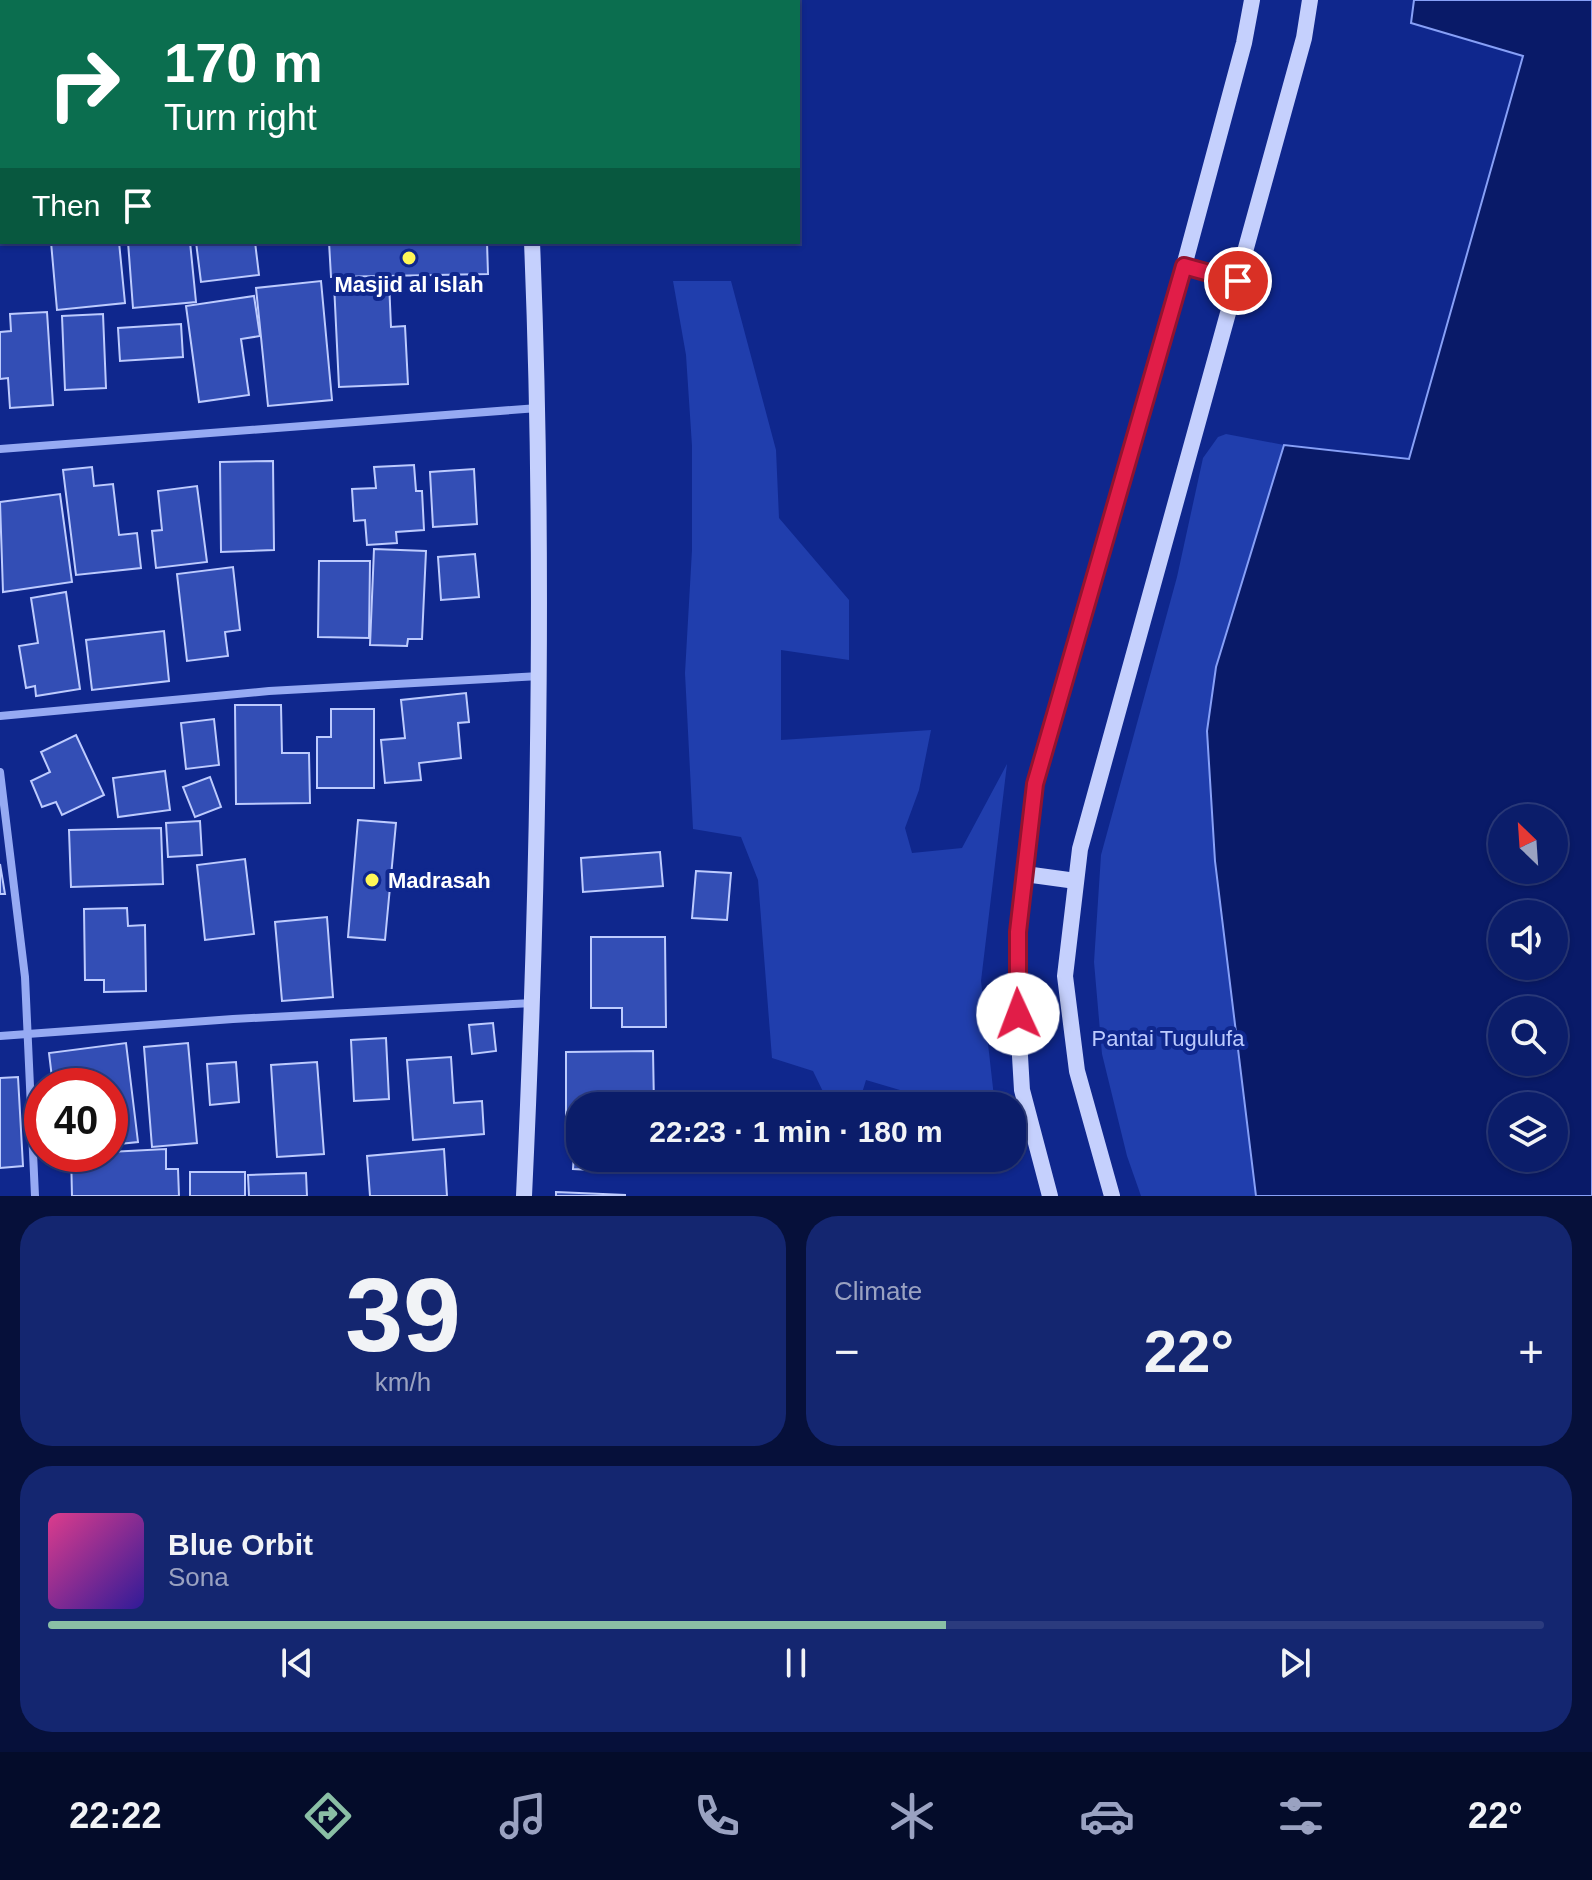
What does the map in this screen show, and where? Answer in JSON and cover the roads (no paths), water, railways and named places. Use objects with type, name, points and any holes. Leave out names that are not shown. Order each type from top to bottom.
[{"type":"street","points":[[1050,1196],[1022,1090],[1016,988],[1035,784],[1184,266],[1244,43],[1252,0]]},
{"type":"street","points":[[1112,1196],[1077,1071],[1065,976],[1080,849],[1099,771],[1126,693],[1304,38],[1310,0]]},
{"type":"street","points":[[524,1196],[533,1003],[540,676],[538,408],[532,244]]},
{"type":"street","points":[[1184,266],[1238,281]]},
{"type":"street","points":[[0,449],[538,408]]},
{"type":"street","points":[[0,716],[269,691],[540,676]]},
{"type":"street","points":[[0,772],[25,977],[25,1035],[35,1196]]},
{"type":"street","points":[[1025,874],[1076,881]]},
{"type":"street","points":[[0,1036],[233,1019],[533,1003]]},
{"type":"place","name":"Masjid al Islah","points":[[409,258]]},
{"type":"place","name":"Madrasah","points":[[372,880]]},
{"type":"park label","name":"Pantai Tugulufa","points":[[1168,1038]]}]
